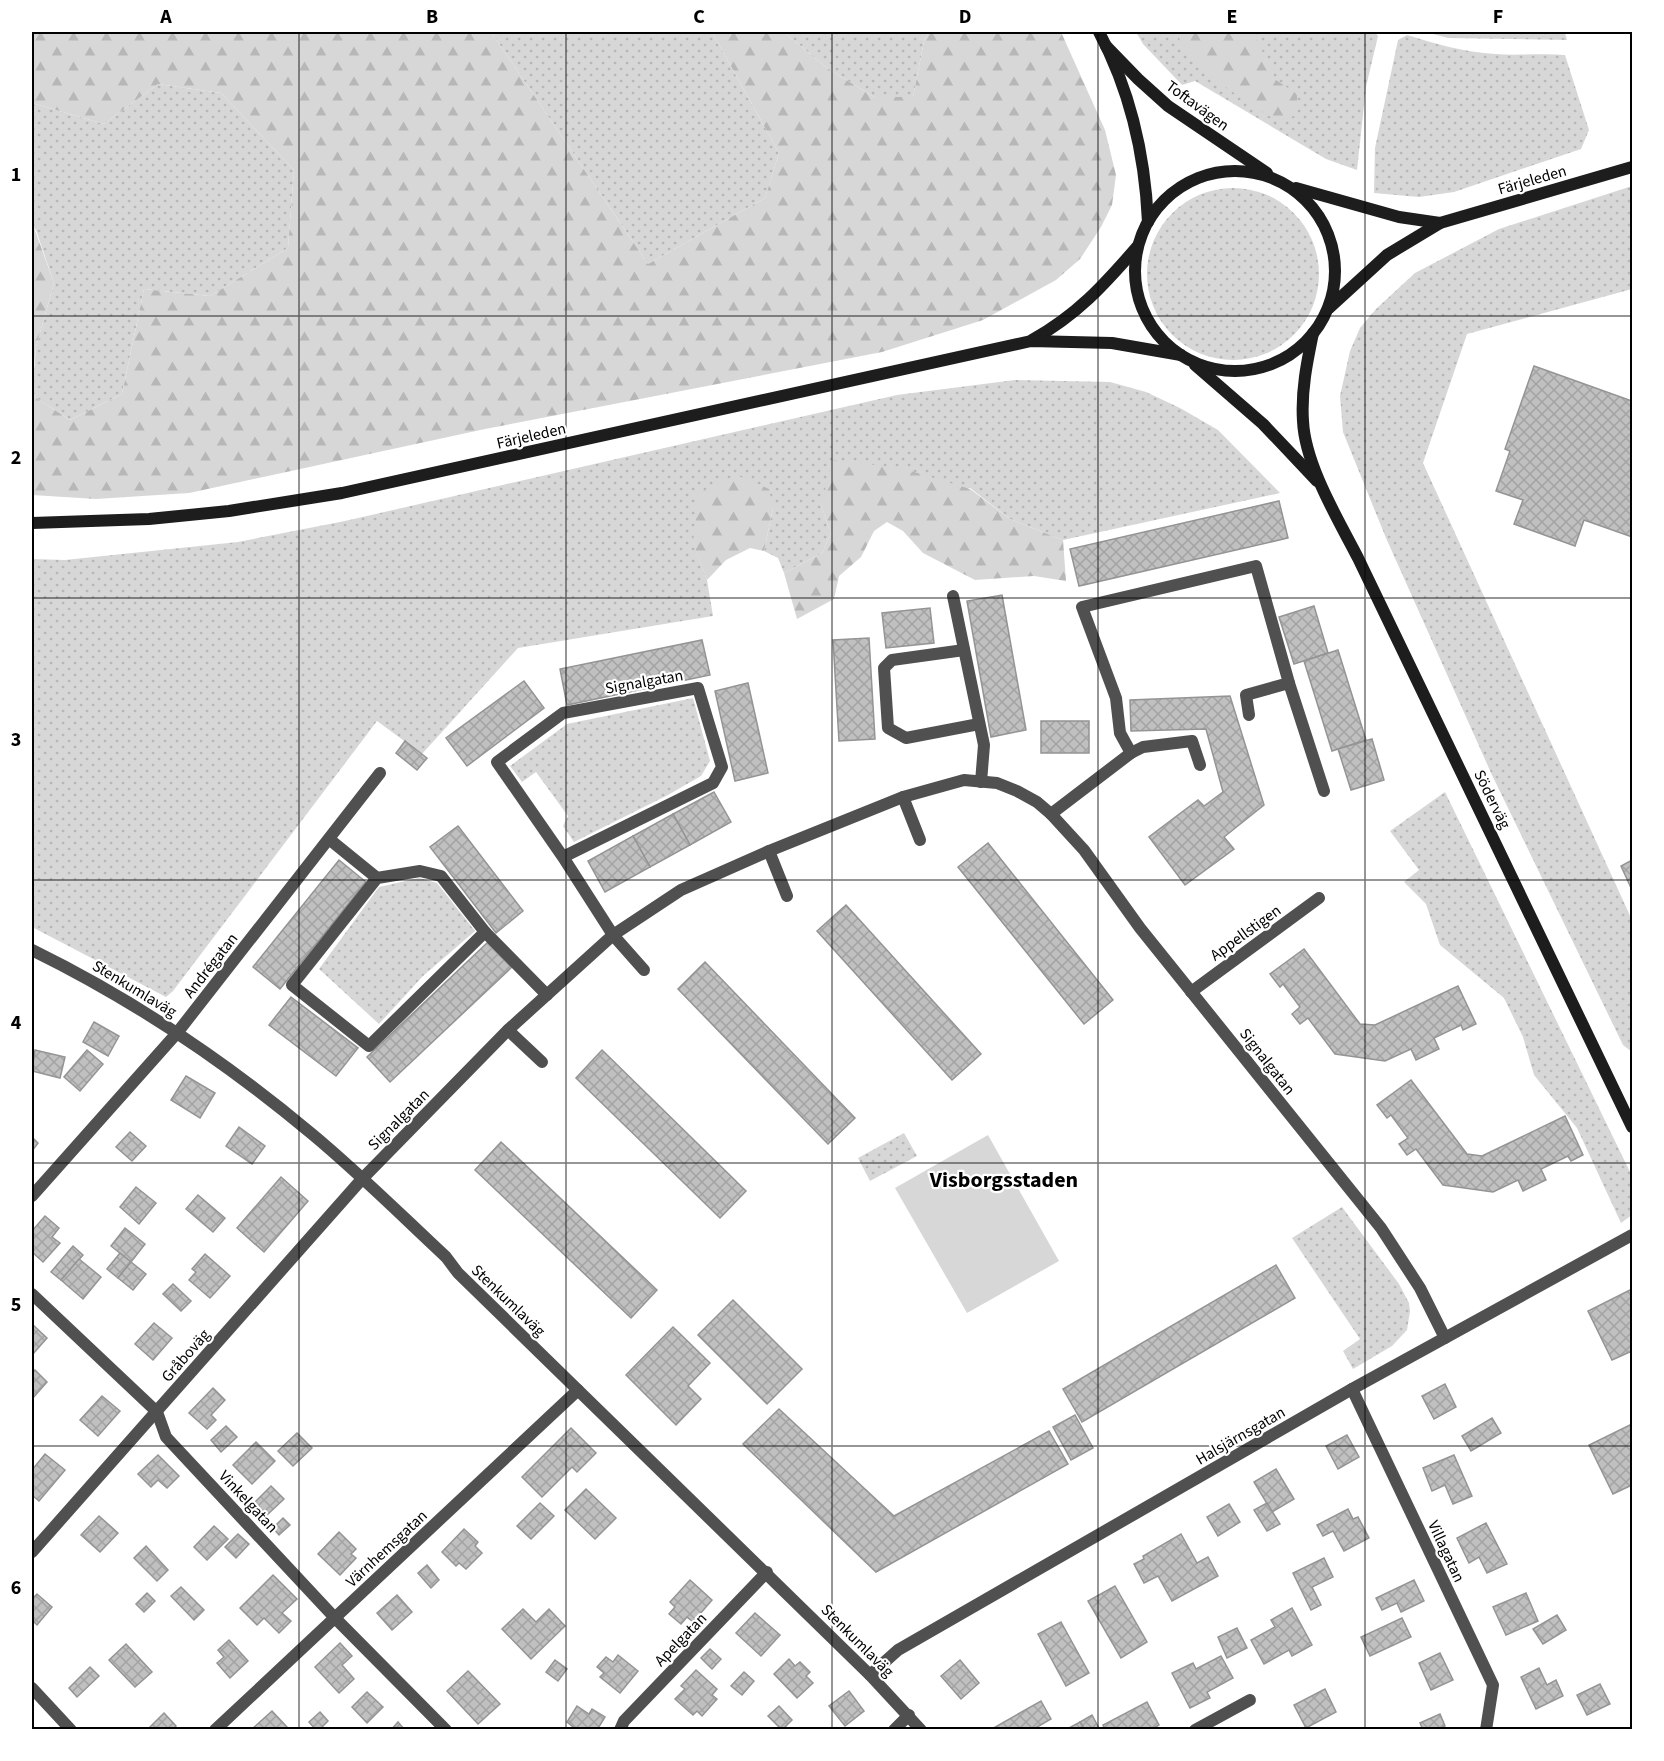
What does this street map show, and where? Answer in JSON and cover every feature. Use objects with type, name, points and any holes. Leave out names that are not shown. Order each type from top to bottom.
[{"type":"main road","name":"Toftavägen","points":[[1099,32],[1126,96],[1137,134],[1147,192],[1148,222]]},
{"type":"main road","name":"Toftavägen","points":[[1106,46],[1168,106],[1284,184]]},
{"type":"main road","name":"Färjeleden","points":[[1328,309],[1387,255],[1440,223],[1632,167]]},
{"type":"main road","points":[[1227,171],[1248,171],[1284,184],[1315,210],[1331,241],[1335,275],[1328,309],[1313,333],[1280,360],[1258,368],[1234,371],[1199,365],[1185,357],[1158,334],[1142,307],[1135,270],[1138,245],[1148,222],[1160,204],[1176,190],[1205,175],[1227,171]]},
{"type":"main road","name":"Färjeleden","points":[[1284,184],[1399,217],[1440,223]]},
{"type":"main road","name":"Färjeleden","points":[[1031,341],[1077,311],[1111,278],[1138,245]]},
{"type":"main road","name":"Söderväg","points":[[1313,333],[1304,382],[1302,422],[1306,444],[1322,487],[1632,1127]]},
{"type":"main road","name":"Färjeleden","points":[[32,523],[149,519],[229,511],[342,493],[1031,341],[1112,343],[1185,357]]},
{"type":"main road","name":"Söderväg","points":[[1185,357],[1263,424],[1322,487]]},
{"type":"street","points":[[1131,753],[1120,733],[1116,698],[1082,607],[1256,566],[1289,682],[1324,791]]},
{"type":"street","points":[[953,596],[984,745],[981,782]]},
{"type":"street","points":[[964,650],[892,660],[884,668],[888,728],[906,738],[979,724]]},
{"type":"street","points":[[1249,714],[1246,695],[1289,682]]},
{"type":"street","name":"Signalgatan","points":[[563,857],[713,783],[722,767],[698,688],[563,712],[496,762],[563,857],[613,935],[644,970]]},
{"type":"street","points":[[1051,814],[1131,753],[1143,747],[1192,741],[1200,765]]},
{"type":"street","name":"Andrégatan","points":[[32,1196],[177,1033],[380,773]]},
{"type":"street","name":"Signalgatan","points":[[362,1179],[508,1030],[613,935],[681,890],[769,851],[903,797],[964,780],[997,783],[1037,802],[1084,850],[1140,928],[1381,1227],[1420,1288],[1445,1338]]},
{"type":"street","points":[[903,797],[920,840]]},
{"type":"street","points":[[328,839],[377,878]]},
{"type":"street","points":[[769,851],[787,896]]},
{"type":"street","points":[[485,932],[369,1046],[292,985],[377,878],[420,871],[441,876],[485,932],[547,995]]},
{"type":"street","name":"Appellstigen","points":[[1191,992],[1319,898]]},
{"type":"street","name":"Stenkumlaväg","points":[[32,950],[69,968],[177,1033],[248,1084],[312,1135],[446,1257],[458,1273],[767,1572],[909,1715],[921,1730]]},
{"type":"street","points":[[508,1030],[542,1062]]},
{"type":"street","name":"Gråboväg","points":[[32,1552],[362,1179]]},
{"type":"street","name":"Halsjärnsgatan","points":[[870,1675],[898,1650],[1352,1389],[1632,1235]]},
{"type":"street","name":"Vinkelgatan","points":[[32,1294],[157,1412],[166,1437],[335,1618],[446,1730]]},
{"type":"street","name":"Villagatan","points":[[1352,1389],[1493,1685],[1486,1730]]},
{"type":"street","name":"Värnhemsgatan","points":[[215,1730],[579,1390]]},
{"type":"street","name":"Apelgatan","points":[[620,1730],[624,1721],[767,1572]]},
{"type":"street","points":[[32,1688],[71,1730]]},
{"type":"street","points":[[1195,1730],[1250,1700]]},
{"type":"street","points":[[894,1730],[909,1715]]},
{"type":"green space","points":[[32,32],[491,32],[648,264],[765,198],[779,153],[712,32],[784,32],[827,68],[874,97],[913,97],[924,41],[929,32],[1061,32],[1105,130],[1116,175],[1112,205],[1080,259],[1056,280],[983,320],[882,352],[485,429],[189,493],[96,499],[32,495],[32,395],[70,420],[122,394],[144,289],[210,296],[288,248],[294,170],[221,93],[158,84],[104,124],[32,103]]},
{"type":"green space","points":[[491,32],[712,32],[779,153],[765,198],[648,264]]},
{"type":"green space","points":[[784,32],[929,32],[924,41],[913,97],[874,97],[827,68]]},
{"type":"green space","points":[[1136,32],[1375,32],[1378,36],[1366,87],[1357,170],[1326,159],[1195,81],[1182,85],[1143,44]]},
{"type":"green space","points":[[1176,32],[1253,32],[1276,80],[1297,94],[1297,115],[1277,121],[1234,93],[1194,59]]},
{"type":"green space","points":[[1426,32],[1573,32],[1565,33],[1567,40],[1448,38]]},
{"type":"green space","points":[[1407,35],[1450,47],[1484,53],[1565,55],[1589,130],[1581,149],[1454,192],[1419,197],[1374,193],[1375,148],[1398,40]]},
{"type":"green space","points":[[158,84],[221,93],[294,170],[288,248],[210,296],[144,289],[122,394],[70,420],[32,395],[36,347],[54,283],[36,230],[32,226],[32,103],[104,124]]},
{"type":"green space","points":[[1632,186],[1632,289],[1467,334],[1423,463],[1632,920],[1632,1052],[1623,1045],[1492,775],[1386,538],[1343,432],[1340,396],[1350,351],[1360,328],[1376,309],[1415,273],[1499,229]]},
{"type":"green space","points":[[1233,188],[1250,189],[1266,194],[1281,202],[1294,213],[1305,226],[1313,241],[1318,257],[1318,291],[1313,307],[1305,322],[1294,335],[1281,346],[1266,354],[1250,359],[1233,360],[1216,359],[1200,354],[1185,346],[1172,335],[1161,322],[1153,307],[1148,291],[1147,274],[1148,257],[1153,241],[1161,226],[1172,213],[1185,202],[1200,194],[1216,189]]},
{"type":"green space","points":[[32,226],[54,283],[36,347],[32,383]]},
{"type":"green space","points":[[1015,380],[1110,382],[1146,392],[1218,430],[1280,493],[1063,540],[1010,519],[970,488],[821,505],[831,534],[822,553],[784,573],[778,558],[764,551],[773,508],[693,542],[707,580],[713,616],[518,648],[422,754],[377,721],[173,991],[166,997],[32,927],[32,559],[65,560],[238,542],[345,521],[897,395]]},
{"type":"green space","points":[[833,460],[901,468],[970,489],[1010,519],[1063,540],[1066,581],[1034,576],[975,580],[923,553],[903,531],[887,522],[874,531],[861,557],[839,576],[834,599],[797,619],[784,573],[822,553],[831,534],[821,505]]},
{"type":"green space","points":[[736,475],[769,489],[773,508],[764,551],[750,548],[726,560],[707,580],[693,543],[698,493]]},
{"type":"green space","points":[[693,698],[710,761],[701,776],[574,842],[563,826],[568,816],[536,772],[522,782],[510,766],[567,724]]},
{"type":"green space","points":[[1445,792],[1632,1176],[1632,1215],[1621,1223],[1577,1128],[1534,1075],[1523,1037],[1504,998],[1440,945],[1426,904],[1404,882],[1419,870],[1390,831]]},
{"type":"green space","points":[[419,878],[437,883],[475,931],[423,976],[379,1024],[319,969],[379,887]]},
{"type":"green space","points":[[904,1133],[917,1156],[870,1181],[858,1158]]},
{"type":"green space","points":[[988,1135],[1059,1261],[967,1313],[895,1188]]},
{"type":"green space","points":[[1342,1207],[1399,1284],[1409,1303],[1410,1311],[1407,1330],[1392,1346],[1353,1369],[1343,1351],[1360,1339],[1292,1238]]},
{"type":"building","points":[[1534,366],[1632,401],[1632,537],[1584,520],[1575,546],[1514,524],[1523,500],[1496,491],[1510,451],[1505,449]]},
{"type":"building","points":[[1279,501],[1288,538],[1079,586],[1070,549]]},
{"type":"building","points":[[1002,595],[1026,730],[991,737],[967,601]]},
{"type":"building","points":[[1314,606],[1328,653],[1294,664],[1279,617]]},
{"type":"building","points":[[930,608],[934,643],[886,648],[882,613]]},
{"type":"building","points":[[869,638],[875,739],[839,741],[833,640]]},
{"type":"building","points":[[702,640],[710,675],[567,705],[560,669]]},
{"type":"building","points":[[1338,650],[1366,740],[1332,751],[1304,661]]},
{"type":"building","points":[[524,681],[544,708],[467,766],[446,738]]},
{"type":"building","points":[[748,683],[768,773],[735,781],[715,691]]},
{"type":"building","points":[[1230,696],[1264,805],[1224,837],[1234,849],[1185,885],[1149,837],[1198,800],[1204,806],[1223,792],[1206,729],[1131,731],[1130,700]]},
{"type":"building","points":[[1041,721],[1089,721],[1089,753],[1041,753]]},
{"type":"building","points":[[1372,739],[1384,780],[1351,790],[1338,749]]},
{"type":"building","points":[[405,741],[427,758],[417,770],[396,753]]},
{"type":"building","points":[[714,792],[731,822],[690,845],[673,814]]},
{"type":"building","points":[[673,814],[690,845],[650,867],[633,836]]},
{"type":"building","points":[[458,826],[523,911],[496,933],[430,847]]},
{"type":"building","points":[[633,836],[650,867],[605,892],[588,861]]},
{"type":"building","points":[[988,843],[1113,1000],[1084,1024],[958,867]]},
{"type":"building","points":[[339,860],[366,882],[280,989],[253,967]]},
{"type":"building","points":[[1632,860],[1632,890],[1621,866]]},
{"type":"building","points":[[846,905],[981,1054],[952,1080],[817,931]]},
{"type":"building","points":[[488,942],[512,967],[390,1082],[367,1057]]},
{"type":"building","points":[[1304,949],[1360,1024],[1375,1025],[1458,986],[1476,1024],[1463,1030],[1461,1025],[1434,1038],[1439,1049],[1416,1060],[1411,1049],[1385,1061],[1335,1054],[1308,1018],[1300,1024],[1292,1014],[1300,1007],[1283,984],[1280,987],[1270,974]]},
{"type":"building","points":[[705,962],[855,1118],[828,1144],[678,989]]},
{"type":"building","points":[[291,997],[358,1048],[336,1076],[269,1025]]},
{"type":"building","points":[[94,1022],[119,1036],[108,1056],[83,1042]]},
{"type":"building","points":[[35,1050],[65,1057],[60,1078],[32,1071]]},
{"type":"building","points":[[87,1050],[103,1064],[80,1091],[64,1077]]},
{"type":"building","points":[[602,1050],[746,1191],[720,1218],[576,1078]]},
{"type":"building","points":[[186,1076],[215,1093],[200,1118],[171,1100]]},
{"type":"building","points":[[1411,1080],[1467,1154],[1482,1156],[1565,1116],[1583,1155],[1571,1161],[1568,1156],[1541,1169],[1546,1180],[1523,1191],[1518,1180],[1493,1192],[1443,1185],[1416,1149],[1407,1155],[1399,1144],[1408,1138],[1391,1115],[1387,1118],[1377,1105]]},
{"type":"building","points":[[239,1127],[265,1146],[252,1164],[226,1146]]},
{"type":"building","points":[[130,1132],[146,1146],[132,1161],[116,1147]]},
{"type":"building","points":[[32,1137],[38,1143],[32,1151]]},
{"type":"building","points":[[501,1142],[657,1290],[631,1318],[475,1170]]},
{"type":"building","points":[[281,1177],[308,1201],[264,1252],[237,1228]]},
{"type":"building","points":[[136,1187],[156,1203],[139,1224],[120,1207]]},
{"type":"building","points":[[198,1195],[225,1218],[213,1232],[186,1209]]},
{"type":"building","points":[[45,1216],[59,1228],[52,1237],[60,1243],[43,1262],[32,1252],[32,1231]]},
{"type":"building","points":[[125,1228],[145,1244],[131,1262],[111,1246]]},
{"type":"building","points":[[73,1246],[83,1255],[61,1280],[51,1272]]},
{"type":"building","points":[[120,1253],[131,1262],[118,1278],[107,1269]]},
{"type":"building","points":[[205,1254],[230,1276],[210,1298],[189,1280],[196,1272],[192,1269]]},
{"type":"building","points":[[79,1259],[101,1277],[83,1299],[61,1280]]},
{"type":"building","points":[[131,1262],[146,1274],[133,1290],[118,1278]]},
{"type":"building","points":[[1276,1265],[1295,1298],[1082,1422],[1063,1389]]},
{"type":"building","points":[[173,1284],[191,1301],[181,1311],[163,1294]]},
{"type":"building","points":[[1632,1289],[1632,1351],[1612,1360],[1588,1311]]},
{"type":"building","points":[[733,1300],[802,1369],[767,1404],[698,1335]]},
{"type":"building","points":[[154,1323],[172,1338],[153,1360],[135,1344]]},
{"type":"building","points":[[32,1324],[47,1338],[32,1355]]},
{"type":"building","points":[[673,1327],[710,1363],[688,1386],[701,1399],[676,1425],[626,1375]]},
{"type":"building","points":[[35,1370],[47,1382],[32,1399],[32,1374]]},
{"type":"building","points":[[1445,1384],[1456,1407],[1434,1419],[1422,1396]]},
{"type":"building","points":[[213,1388],[225,1400],[211,1415],[216,1420],[207,1429],[189,1413]]},
{"type":"building","points":[[102,1396],[120,1411],[98,1436],[80,1420]]},
{"type":"building","points":[[779,1409],[894,1516],[1049,1431],[1068,1464],[876,1572],[743,1444]]},
{"type":"building","points":[[1075,1415],[1093,1448],[1071,1460],[1053,1427]]},
{"type":"building","points":[[1492,1418],[1501,1433],[1471,1451],[1462,1436]]},
{"type":"building","points":[[1632,1424],[1632,1485],[1613,1494],[1589,1445]]},
{"type":"building","points":[[226,1426],[237,1437],[221,1452],[211,1440]]},
{"type":"building","points":[[571,1428],[596,1453],[577,1472],[572,1467],[542,1497],[522,1477]]},
{"type":"building","points":[[297,1433],[312,1448],[293,1466],[278,1451]]},
{"type":"building","points":[[1347,1435],[1359,1457],[1338,1469],[1326,1446]]},
{"type":"building","points":[[256,1442],[275,1461],[252,1484],[233,1465]]},
{"type":"building","points":[[45,1454],[65,1470],[39,1501],[32,1495],[32,1470]]},
{"type":"building","points":[[158,1455],[179,1476],[167,1488],[158,1480],[151,1487],[138,1474]]},
{"type":"building","points":[[1454,1455],[1472,1496],[1453,1504],[1445,1485],[1432,1491],[1423,1468]]},
{"type":"building","points":[[1276,1469],[1294,1499],[1272,1512],[1254,1482]]},
{"type":"building","points":[[271,1486],[284,1499],[267,1515],[255,1502]]},
{"type":"building","points":[[586,1489],[616,1518],[595,1539],[565,1510]]},
{"type":"building","points":[[540,1503],[554,1516],[531,1539],[517,1526]]},
{"type":"building","points":[[1267,1503],[1280,1524],[1267,1531],[1254,1510]]},
{"type":"building","points":[[1229,1504],[1240,1522],[1218,1536],[1207,1517]]},
{"type":"building","points":[[1348,1509],[1353,1519],[1358,1517],[1369,1538],[1344,1551],[1333,1531],[1323,1536],[1317,1525]]},
{"type":"building","points":[[99,1516],[118,1533],[100,1552],[81,1535]]},
{"type":"building","points":[[283,1518],[290,1525],[279,1535],[273,1528]]},
{"type":"building","points":[[1486,1523],[1507,1564],[1487,1573],[1479,1557],[1469,1563],[1457,1538]]},
{"type":"building","points":[[214,1526],[228,1539],[207,1560],[194,1547]]},
{"type":"building","points":[[464,1529],[478,1542],[475,1546],[482,1553],[466,1569],[459,1563],[456,1566],[442,1552]]},
{"type":"building","points":[[339,1532],[356,1549],[351,1554],[356,1558],[340,1575],[318,1554]]},
{"type":"building","points":[[238,1534],[249,1544],[236,1558],[225,1547]]},
{"type":"building","points":[[1181,1534],[1197,1563],[1208,1557],[1218,1576],[1172,1601],[1158,1576],[1144,1583],[1134,1564],[1144,1559],[1143,1556]]},
{"type":"building","points":[[146,1546],[168,1570],[157,1581],[134,1558]]},
{"type":"building","points":[[1324,1558],[1333,1577],[1312,1587],[1321,1605],[1311,1610],[1293,1573]]},
{"type":"building","points":[[427,1565],[439,1580],[431,1588],[418,1573]]},
{"type":"building","points":[[273,1575],[297,1599],[282,1613],[291,1621],[279,1633],[264,1618],[257,1625],[240,1608]]},
{"type":"building","points":[[690,1580],[712,1600],[693,1622],[687,1617],[681,1624],[669,1614],[675,1607],[670,1602]]},
{"type":"building","points":[[1414,1580],[1424,1601],[1401,1612],[1397,1603],[1382,1610],[1376,1598]]},
{"type":"building","points":[[1115,1586],[1147,1642],[1121,1658],[1088,1601]]},
{"type":"building","points":[[181,1587],[204,1610],[194,1620],[171,1596]]},
{"type":"building","points":[[147,1593],[155,1601],[144,1612],[136,1604]]},
{"type":"building","points":[[1526,1593],[1538,1621],[1506,1635],[1493,1607]]},
{"type":"building","points":[[37,1594],[52,1607],[37,1625],[32,1620],[32,1599]]},
{"type":"building","points":[[397,1595],[412,1612],[392,1630],[377,1613]]},
{"type":"building","points":[[1292,1608],[1312,1645],[1292,1656],[1289,1650],[1264,1664],[1251,1640],[1275,1627],[1271,1620]]},
{"type":"building","points":[[523,1609],[536,1622],[549,1609],[565,1626],[531,1659],[502,1629]]},
{"type":"building","points":[[755,1613],[780,1635],[761,1656],[736,1633]]},
{"type":"building","points":[[1557,1615],[1566,1630],[1543,1644],[1533,1629]]},
{"type":"building","points":[[1402,1618],[1411,1637],[1370,1656],[1361,1637]]},
{"type":"building","points":[[1061,1622],[1089,1673],[1066,1686],[1038,1634]]},
{"type":"building","points":[[1237,1628],[1247,1648],[1227,1658],[1218,1637]]},
{"type":"building","points":[[229,1640],[248,1661],[230,1678],[217,1663],[224,1657],[218,1650]]},
{"type":"building","points":[[340,1643],[352,1656],[342,1665],[354,1679],[339,1693],[315,1667]]},
{"type":"building","points":[[126,1644],[152,1672],[135,1687],[109,1660]]},
{"type":"building","points":[[710,1649],[721,1659],[712,1669],[701,1658]]},
{"type":"building","points":[[1440,1653],[1453,1680],[1431,1690],[1419,1663]]},
{"type":"building","points":[[618,1655],[638,1671],[620,1693],[600,1677],[604,1673],[597,1667],[606,1657],[613,1662]]},
{"type":"building","points":[[1221,1656],[1233,1678],[1207,1692],[1210,1698],[1190,1708],[1172,1673],[1193,1663],[1196,1669]]},
{"type":"building","points":[[789,1659],[795,1666],[800,1662],[810,1672],[806,1676],[813,1683],[797,1698],[774,1674]]},
{"type":"building","points":[[555,1660],[567,1669],[558,1681],[546,1672]]},
{"type":"building","points":[[960,1660],[979,1683],[961,1699],[941,1676]]},
{"type":"building","points":[[90,1667],[99,1676],[77,1697],[69,1688]]},
{"type":"building","points":[[1539,1668],[1547,1685],[1556,1680],[1563,1696],[1536,1709],[1521,1677]]},
{"type":"building","points":[[696,1670],[717,1689],[712,1695],[717,1699],[702,1716],[697,1711],[693,1715],[675,1699],[685,1689],[681,1686]]},
{"type":"building","points":[[468,1671],[500,1704],[478,1724],[447,1691]]},
{"type":"building","points":[[744,1672],[754,1681],[742,1695],[731,1686]]},
{"type":"building","points":[[1600,1684],[1610,1704],[1587,1715],[1577,1695]]},
{"type":"building","points":[[1325,1689],[1336,1712],[1306,1728],[1294,1705]]},
{"type":"building","points":[[849,1691],[864,1711],[845,1726],[829,1706]]},
{"type":"building","points":[[367,1692],[383,1707],[367,1723],[352,1707]]},
{"type":"building","points":[[1041,1701],[1051,1719],[1032,1730],[990,1730]]},
{"type":"building","points":[[1147,1702],[1159,1725],[1151,1730],[1105,1730],[1103,1725]]},
{"type":"building","points":[[577,1706],[589,1714],[592,1709],[605,1717],[597,1730],[577,1730],[567,1722]]},
{"type":"building","points":[[779,1706],[792,1720],[782,1730],[768,1716]]},
{"type":"building","points":[[272,1711],[288,1728],[251,1730]]},
{"type":"building","points":[[320,1712],[328,1721],[316,1730],[309,1722]]},
{"type":"building","points":[[164,1713],[176,1726],[172,1730],[147,1730]]},
{"type":"building","points":[[1440,1714],[1445,1726],[1437,1730],[1423,1730],[1420,1723]]},
{"type":"building","points":[[1092,1715],[1100,1730],[1085,1730],[1080,1722]]},
{"type":"building","points":[[398,1722],[405,1730],[391,1730]]},
{"type":"building","points":[[1080,1722],[1085,1730],[1069,1730],[1069,1728]]},
{"type":"district","name":"Visborgsstaden","points":[[1004,1179]]}]
